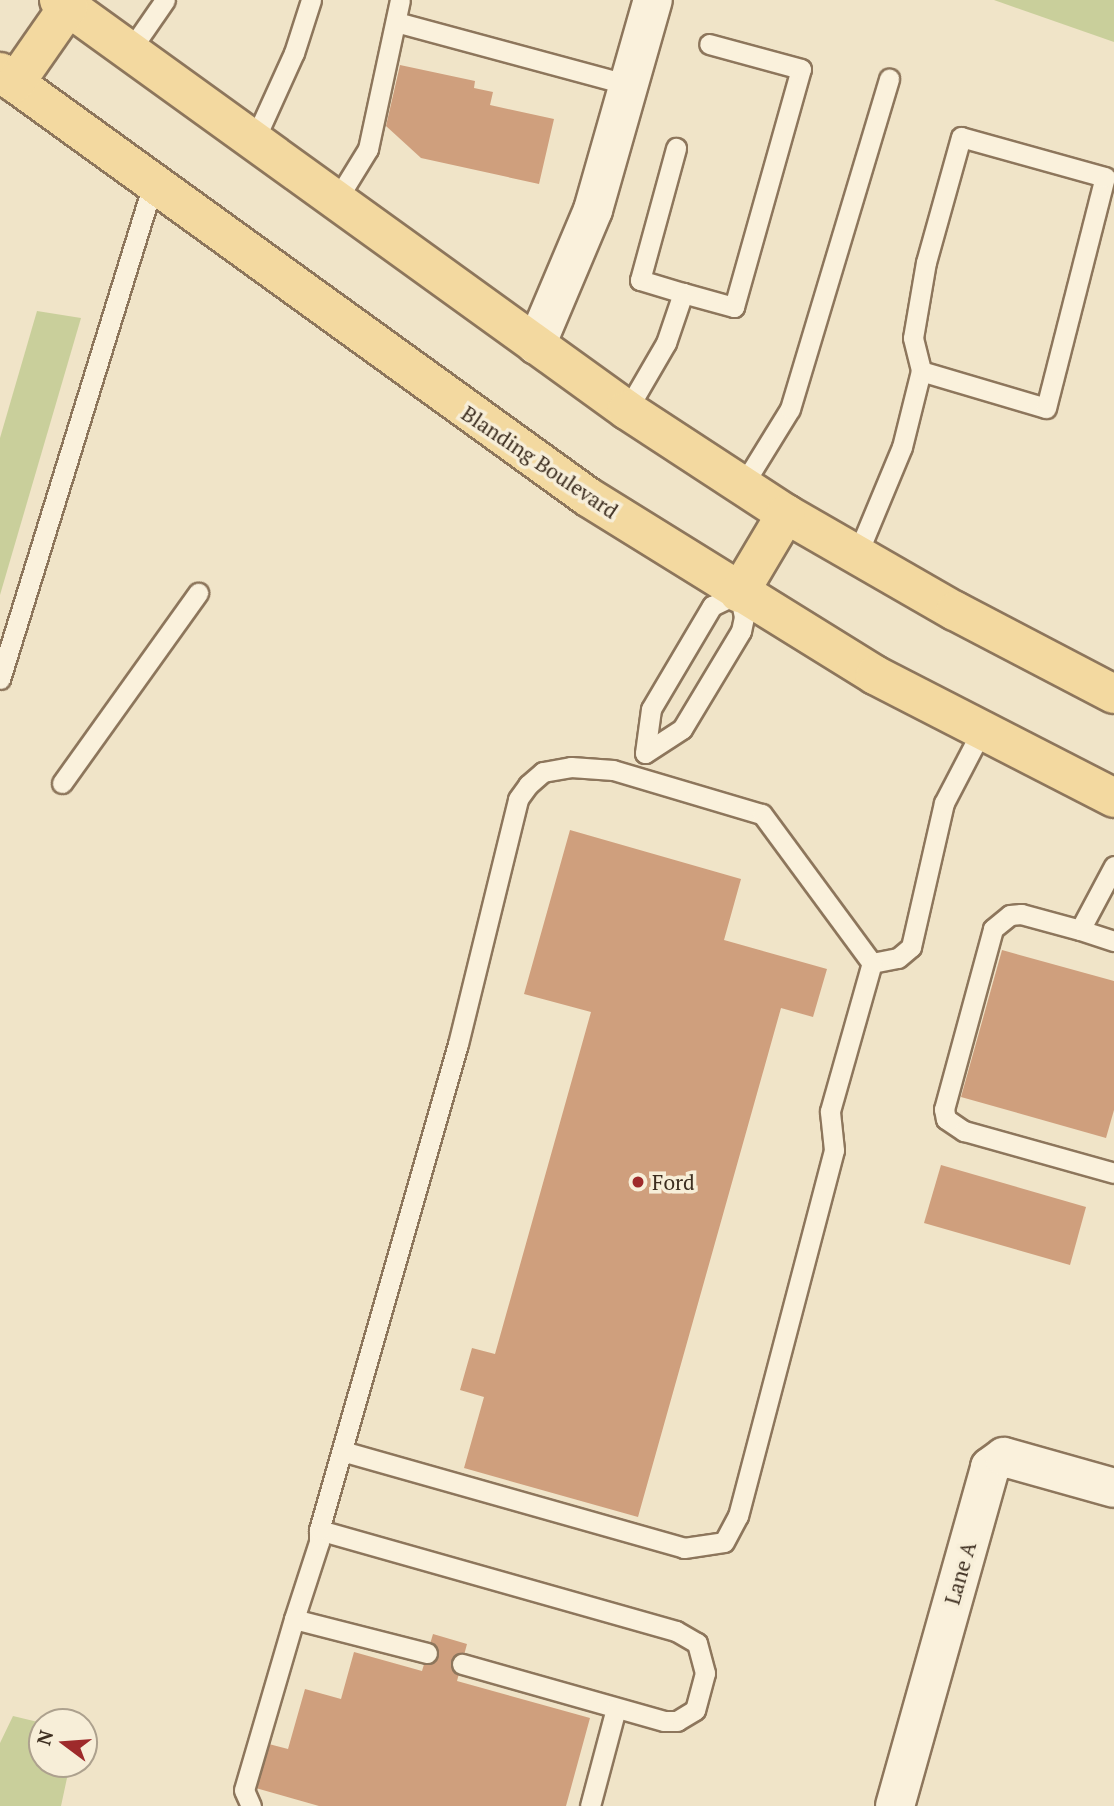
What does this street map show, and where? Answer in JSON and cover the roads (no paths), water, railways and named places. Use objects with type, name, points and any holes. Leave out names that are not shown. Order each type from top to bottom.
[{"type":"main road","points":[[8,78],[64,3],[627,410],[786,514],[1114,694]]},
{"type":"main road","name":"Blanding Boulevard","points":[[8,78],[506,440],[739,593],[875,675],[1114,798]]},
{"type":"main road","points":[[739,593],[786,514]]},
{"type":"street","points":[[536,345],[593,211],[653,0]]},
{"type":"street","name":"Lane A","points":[[895,1806],[990,1467],[1004,1457],[1114,1488]]},
{"type":"lane","points":[[129,52],[164,0]]},
{"type":"lane","points":[[254,141],[294,53],[312,0]]},
{"type":"lane","points":[[336,201],[368,149],[400,0]]},
{"type":"lane","points":[[396,22],[629,85]]},
{"type":"lane","points":[[676,148],[640,280],[734,307],[801,69],[709,44]]},
{"type":"lane","points":[[743,485],[790,409],[889,79]]},
{"type":"lane","points":[[857,555],[902,447],[921,371],[913,338],[926,262],[961,137],[1105,177],[1046,408],[921,371]]},
{"type":"lane","points":[[0,679],[153,184]]},
{"type":"lane","points":[[627,410],[666,343],[683,293]]},
{"type":"lane","points":[[62,783],[198,593]]},
{"type":"lane","points":[[639,775],[645,754],[651,709],[712,606],[739,593],[744,617],[741,631],[682,729],[645,754]]},
{"type":"lane","points":[[872,963],[898,958],[911,947],[944,803],[982,730]]},
{"type":"lane","points":[[251,1806],[244,1790],[293,1619],[320,1542],[319,1530],[458,1044],[519,799],[544,772],[571,767],[639,775],[762,814],[872,963]]},
{"type":"lane","points":[[1080,930],[1114,866]]},
{"type":"lane","points":[[1114,941],[1021,914],[1010,915],[993,929],[944,1109],[946,1119],[964,1131],[1114,1173]]},
{"type":"lane","points":[[342,1451],[684,1548],[724,1542],[738,1516],[834,1150],[830,1111],[872,963]]},
{"type":"lane","points":[[319,1530],[676,1630],[697,1643],[705,1674],[700,1698],[687,1717],[664,1721],[462,1664]]},
{"type":"lane","points":[[293,1619],[427,1653]]},
{"type":"lane","points":[[590,1806],[617,1708]]},
{"type":"place","name":"Ford","points":[[638,1182]]}]
